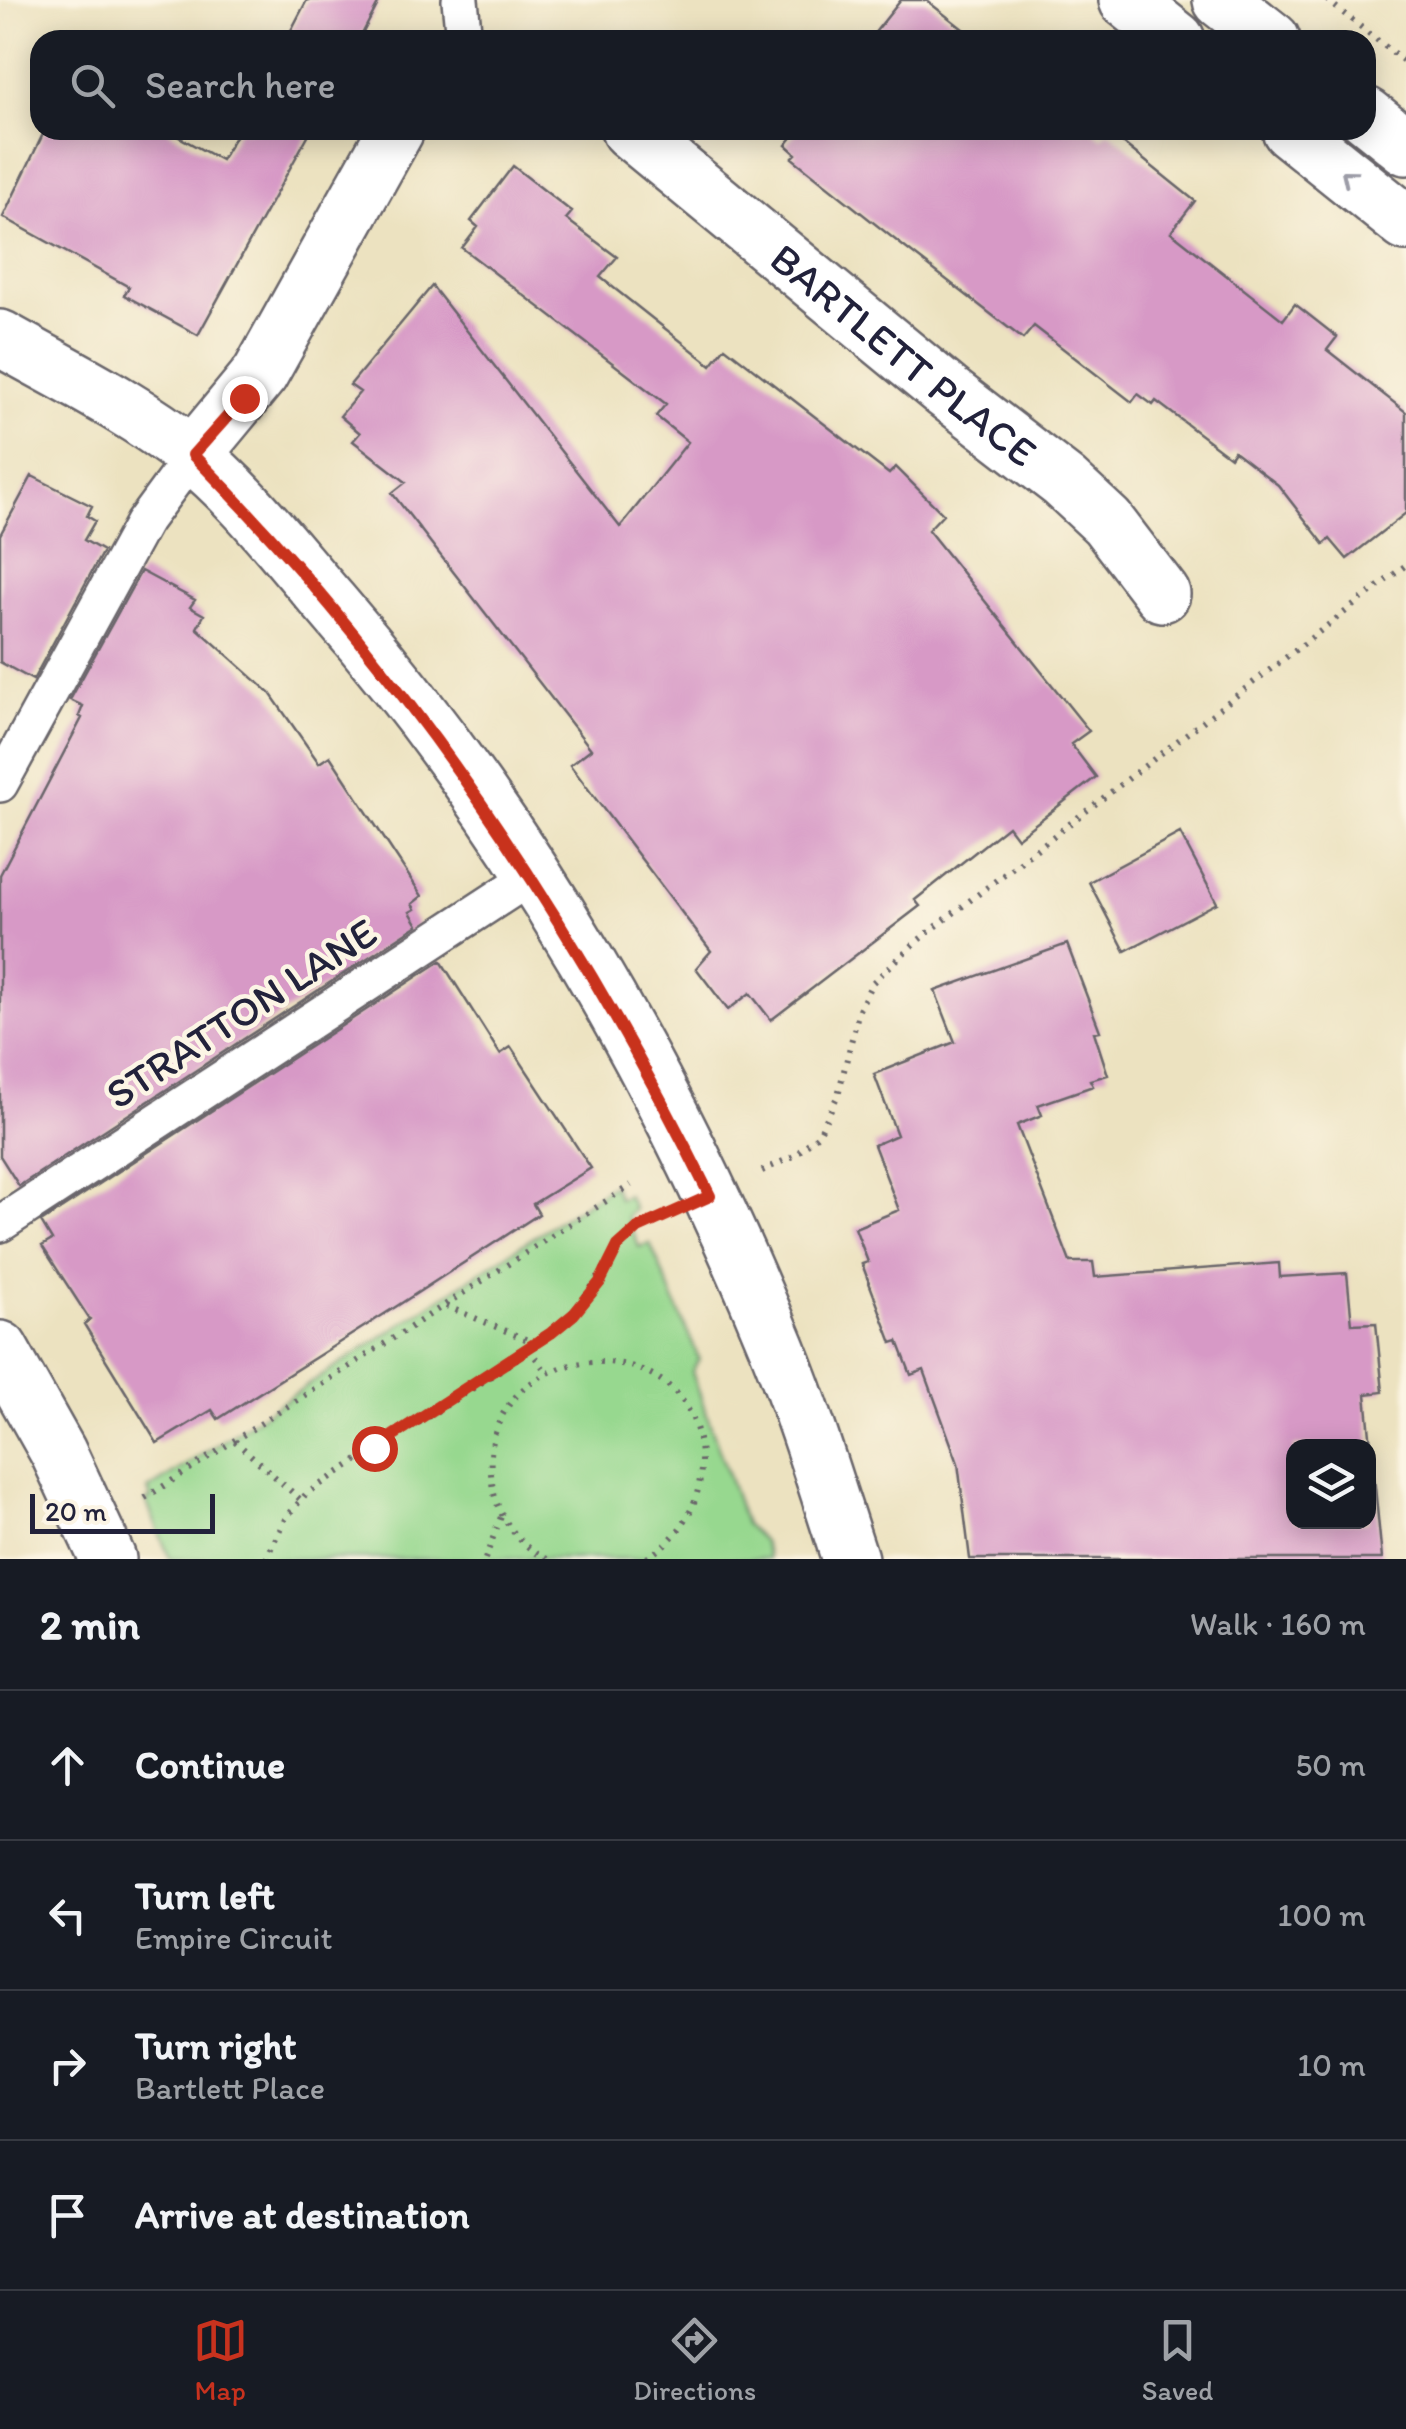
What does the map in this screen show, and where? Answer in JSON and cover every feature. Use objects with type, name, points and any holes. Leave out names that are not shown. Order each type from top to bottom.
[{"type":"street","points":[[1127,0],[1164,30]]},
{"type":"street","points":[[1221,0],[1259,30]]},
{"type":"street","points":[[1376,123],[1406,147]]},
{"type":"street","points":[[193,455],[260,374],[390,140]]},
{"type":"street","name":"BARTLETT PLACE","points":[[641,140],[947,392],[1064,482],[1107,522],[1162,594]]},
{"type":"street","points":[[1302,140],[1406,223]]},
{"type":"street","points":[[0,338],[113,401],[193,455],[356,633],[532,876],[627,1031],[710,1196],[779,1352],[850,1559]]},
{"type":"street","points":[[0,1349],[58,1452],[108,1559]]},
{"type":"lane","points":[[460,0],[463,30]]},
{"type":"lane","points":[[0,784],[142,522],[193,455]]},
{"type":"lane","name":"STRATTON LANE","points":[[0,1224],[532,876]]},
{"type":"path","points":[[1327,0],[1365,30]]},
{"type":"path","points":[[1376,38],[1406,62]]},
{"type":"path","points":[[266,1559],[300,1500],[574,1314],[600,1282],[618,1246],[638,1228],[794,1156],[819,1134],[838,1095],[859,1010],[872,982],[916,942],[1406,565]]},
{"type":"path","points":[[139,1502],[631,1185]]},
{"type":"path","points":[[445,1306],[532,1346],[547,1373]]},
{"type":"path","points":[[547,1559],[522,1541],[502,1514],[489,1467],[494,1433],[509,1404],[547,1373],[596,1359],[632,1365],[664,1383],[688,1412],[701,1446],[702,1482],[689,1517],[666,1546],[644,1559]]},
{"type":"path","points":[[235,1440],[300,1500]]},
{"type":"path","points":[[485,1559],[502,1514]]},
{"type":"green space","points":[[613,1185],[619,1199],[627,1195],[634,1209],[627,1217],[639,1247],[650,1243],[699,1359],[692,1372],[745,1524],[763,1541],[769,1559],[170,1559],[146,1501],[151,1498],[148,1490]]},
{"type":"building","points":[[307,0],[380,0],[364,30],[291,30]]},
{"type":"building","points":[[901,0],[926,0],[964,30],[877,30]]},
{"type":"building","points":[[40,140],[184,140],[221,160],[233,140],[305,140],[198,335],[124,295],[129,287],[3,217]]},
{"type":"building","points":[[790,140],[1119,140],[1195,201],[1171,232],[1283,320],[1295,304],[1337,337],[1327,350],[1406,412],[1406,513],[1347,559],[1330,539],[1324,544],[1278,485],[1234,451],[1230,457],[1156,401],[1153,405],[1138,394],[1132,402],[1034,326],[1023,339],[792,158],[796,154],[786,145]]},
{"type":"building","points":[[513,166],[572,212],[566,219],[617,257],[600,277],[711,365],[725,347],[889,474],[896,467],[943,514],[928,530],[1089,731],[1071,744],[1096,777],[1017,838],[1008,826],[915,900],[920,906],[771,1020],[750,993],[728,1010],[696,968],[711,951],[570,765],[591,749],[392,493],[406,482],[353,441],[360,433],[340,416],[360,392],[350,385],[432,286],[620,527],[688,442],[656,416],[666,404],[462,248],[478,227],[471,221]]},
{"type":"building","points":[[32,476],[92,506],[87,516],[95,521],[84,540],[103,551],[33,680],[0,662],[0,535]]},
{"type":"building","points":[[141,571],[195,600],[190,607],[204,615],[197,628],[270,693],[319,763],[330,756],[422,896],[412,904],[415,909],[410,912],[418,925],[19,1186],[0,1156],[0,875],[82,718],[79,716],[83,706],[70,700]]},
{"type":"building","points":[[1180,833],[1217,903],[1125,951],[1089,882]]},
{"type":"building","points":[[1067,944],[1100,1031],[1094,1032],[1108,1075],[1090,1080],[1093,1086],[1038,1105],[1042,1115],[1017,1125],[1070,1262],[1093,1262],[1095,1277],[1279,1263],[1280,1277],[1347,1273],[1352,1324],[1376,1323],[1383,1392],[1366,1394],[1370,1439],[1286,1439],[1286,1529],[1376,1529],[1376,1497],[1382,1559],[970,1559],[958,1463],[924,1370],[911,1375],[898,1341],[892,1343],[862,1264],[868,1262],[855,1228],[899,1210],[874,1145],[897,1135],[874,1074],[955,1042],[935,991]]},
{"type":"building","points":[[441,961],[500,1054],[511,1047],[591,1168],[533,1204],[539,1214],[397,1306],[218,1419],[212,1410],[157,1443],[84,1324],[90,1320],[42,1246],[52,1240],[41,1222]]},
{"type":"route","points":[[244,398],[193,455],[356,633],[486,809],[627,1031],[710,1196],[638,1228],[618,1246],[600,1282],[574,1314],[374,1448]]}]
